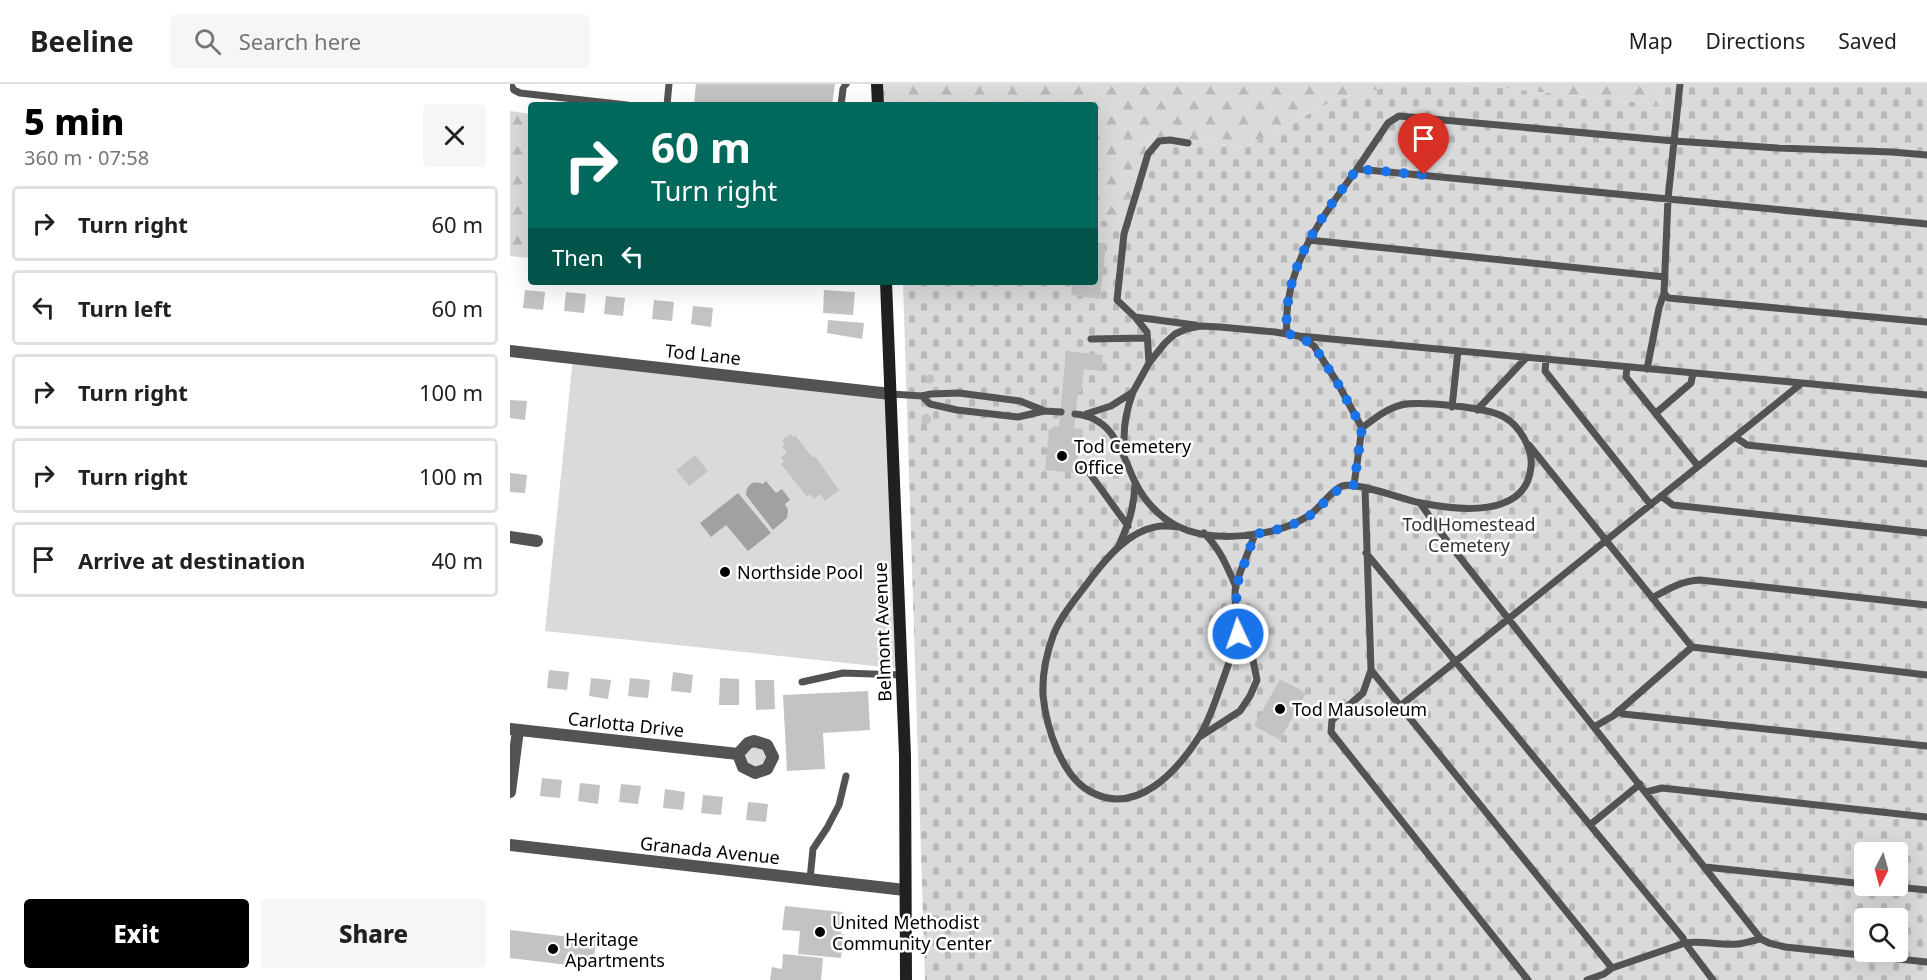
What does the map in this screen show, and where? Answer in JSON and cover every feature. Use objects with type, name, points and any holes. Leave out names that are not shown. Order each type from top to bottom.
[{"type":"main road","points":[[877,84],[878,102]]},
{"type":"main road","name":"Belmont Avenue","points":[[886,285],[905,756],[906,980]]},
{"type":"street","name":"Tod Lane","points":[[510,351],[891,394]]},
{"type":"street","points":[[510,537],[537,541]]},
{"type":"street","points":[[510,792],[514,729]]},
{"type":"street","name":"Carlotta Drive","points":[[514,729],[738,754]]},
{"type":"street","name":"Granada Avenue","points":[[510,845],[905,890]]},
{"type":"lane","points":[[510,84],[520,93],[600,102]]},
{"type":"lane","points":[[667,102],[669,84]]},
{"type":"lane","points":[[1647,369],[1664,293],[1668,199],[1680,84]]},
{"type":"lane","points":[[842,102],[845,86]]},
{"type":"lane","points":[[1287,334],[1285,313],[1290,290],[1298,263],[1309,240],[1326,211],[1388,123],[1399,116],[1674,141],[1927,155]]},
{"type":"lane","points":[[1149,363],[1147,332],[1117,300],[1124,234],[1148,154],[1159,141],[1188,142]]},
{"type":"lane","points":[[1357,169],[1927,224]]},
{"type":"lane","points":[[1309,240],[1665,277]]},
{"type":"lane","points":[[1664,293],[1668,298],[1927,322]]},
{"type":"lane","points":[[1135,317],[1299,336],[1927,395]]},
{"type":"lane","points":[[1126,459],[1124,432],[1126,411],[1133,392],[1149,363],[1175,334],[1200,326]]},
{"type":"lane","points":[[1299,336],[1314,346],[1362,428],[1354,485]]},
{"type":"lane","points":[[1091,339],[1147,338]]},
{"type":"lane","points":[[1452,407],[1458,351]]},
{"type":"lane","points":[[1477,410],[1526,358]]},
{"type":"lane","points":[[1546,360],[1545,370],[1651,505]]},
{"type":"lane","points":[[1627,367],[1626,377],[1698,466]]},
{"type":"lane","points":[[1656,413],[1691,383],[1693,373]]},
{"type":"lane","points":[[1400,706],[1802,383]]},
{"type":"lane","points":[[1075,414],[1086,414],[1111,406],[1133,392]]},
{"type":"lane","points":[[891,394],[922,396],[948,393],[1020,401],[1046,411]]},
{"type":"lane","points":[[947,408],[948,393]]},
{"type":"lane","points":[[922,396],[930,404],[947,408],[1018,417],[1046,411],[1060,412]]},
{"type":"lane","points":[[1362,428],[1385,411],[1402,405],[1477,410],[1505,418],[1692,647],[1927,675]]},
{"type":"lane","points":[[1086,414],[1109,430],[1145,499],[1160,515],[1178,527]]},
{"type":"lane","points":[[1734,437],[1747,445],[1927,464]]},
{"type":"lane","points":[[1204,533],[1216,545],[1236,587],[1238,634],[1211,715],[1176,768],[1156,787],[1134,797],[1113,799],[1094,794],[1080,784],[1058,752],[1050,731],[1043,694],[1044,674],[1054,634],[1063,615],[1118,547],[1139,532],[1156,526],[1178,527],[1224,536],[1272,532],[1291,526],[1310,515],[1342,486],[1354,485],[1420,503],[1495,507],[1510,501],[1522,490],[1529,477],[1532,466],[1526,441]]},
{"type":"lane","points":[[1078,469],[1088,471],[1128,526]]},
{"type":"lane","points":[[1118,547],[1134,506],[1135,482]]},
{"type":"lane","points":[[1365,488],[1371,670],[1363,693],[1332,720],[1331,732],[1528,980]]},
{"type":"lane","points":[[1661,496],[1673,505],[1927,534]]},
{"type":"lane","points":[[1420,503],[1761,939],[1769,944],[1785,947],[1927,962]]},
{"type":"lane","points":[[1236,587],[1255,534]]},
{"type":"lane","points":[[1366,553],[1683,938],[1685,944],[1713,980]]},
{"type":"lane","points":[[1652,598],[1687,580],[1700,580],[1927,605]]},
{"type":"lane","points":[[1199,736],[1240,711],[1257,680],[1252,655],[1238,634]]},
{"type":"lane","points":[[1594,727],[1618,711],[1692,647]]},
{"type":"lane","points":[[1371,670],[1612,968]]},
{"type":"lane","points":[[802,682],[843,674],[902,675]]},
{"type":"lane","points":[[1618,711],[1623,714],[1927,746]]},
{"type":"lane","points":[[810,879],[813,849],[839,805],[846,776]]},
{"type":"lane","points":[[1590,825],[1640,784]]},
{"type":"lane","points":[[1646,792],[1662,788],[1927,817]]},
{"type":"lane","points":[[1705,867],[1854,883]]},
{"type":"lane","points":[[1908,888],[1927,890]]},
{"type":"lane","points":[[1587,980],[1604,974],[1612,968],[1685,944],[1698,941],[1738,944],[1761,939]]},
{"type":"green space","points":[[877,84],[1403,84],[1339,98],[1246,147],[1149,136],[1132,224],[1098,220],[1098,102],[878,102]]},
{"type":"green space","name":"Tod Homestead Cemetery","points":[[1403,84],[1465,84],[1660,105],[1662,84],[1927,84],[1927,980],[925,980],[903,285],[1098,285],[1098,220],[1132,224],[1149,136],[1246,147],[1339,98]]},
{"type":"green space","points":[[1465,84],[1662,84],[1660,105]]},
{"type":"green space","points":[[510,111],[528,114],[528,258],[510,256]]},
{"type":"green space","name":"Northside Pool","points":[[573,358],[891,394],[902,669],[545,631]]},
{"type":"green space","points":[[761,741],[771,763],[749,771],[743,748]]},
{"type":"shaded area","points":[[766,481],[776,493],[782,489],[790,500],[785,504],[788,510],[787,518],[773,530],[746,495],[747,488],[751,484],[757,482],[763,484]]},
{"type":"shaded area","points":[[738,493],[771,533],[748,551],[726,525],[711,537],[700,523]]},
{"type":"building","points":[[696,84],[835,84],[832,102],[694,102]]},
{"type":"building","points":[[1098,243],[1106,244],[1100,299],[1071,295],[1073,285],[1098,285]]},
{"type":"building","points":[[525,290],[545,292],[543,310],[523,308]]},
{"type":"building","points":[[824,290],[855,292],[853,315],[823,313]]},
{"type":"building","points":[[566,292],[586,294],[584,313],[564,311]]},
{"type":"building","points":[[606,296],[625,298],[623,316],[604,314]]},
{"type":"building","points":[[654,300],[674,302],[672,321],[652,319]]},
{"type":"building","points":[[693,306],[713,308],[711,327],[691,324]]},
{"type":"building","points":[[828,320],[864,323],[862,339],[827,333]]},
{"type":"building","points":[[1066,351],[1103,355],[1102,371],[1084,369],[1081,392],[1078,392],[1074,428],[1083,429],[1082,442],[1079,442],[1076,473],[1045,470],[1049,430],[1059,426]]},
{"type":"building","points":[[930,374],[935,379],[930,384],[925,379]]},
{"type":"building","points":[[510,400],[527,401],[525,420],[510,418]]},
{"type":"building","points":[[926,414],[931,419],[926,424],[921,419]]},
{"type":"building","points":[[791,434],[793,437],[795,435],[813,458],[815,456],[839,490],[825,501],[820,494],[814,499],[810,494],[807,497],[781,464],[784,462],[781,457],[787,453],[782,446],[785,444],[782,440]]},
{"type":"building","points":[[695,455],[708,471],[689,486],[676,470]]},
{"type":"building","points":[[510,473],[527,475],[525,493],[510,492]]},
{"type":"building","points":[[549,670],[569,672],[567,690],[547,688]]},
{"type":"building","points":[[673,672],[693,675],[691,693],[671,691]]},
{"type":"building","points":[[591,678],[611,680],[608,699],[589,696]]},
{"type":"building","points":[[630,678],[650,680],[648,698],[628,696]]},
{"type":"building","points":[[720,678],[739,679],[739,705],[719,705]]},
{"type":"building","name":"Tod Mausoleum","points":[[1280,679],[1306,693],[1280,740],[1254,726]]},
{"type":"building","points":[[755,680],[774,680],[775,709],[756,710]]},
{"type":"building","points":[[868,691],[870,730],[823,733],[825,769],[787,771],[783,695]]},
{"type":"building","points":[[542,778],[562,780],[560,798],[540,796]]},
{"type":"building","points":[[580,783],[600,785],[598,804],[578,801]]},
{"type":"building","points":[[621,784],[641,786],[638,804],[619,802]]},
{"type":"building","points":[[665,789],[685,792],[683,810],[663,808]]},
{"type":"building","points":[[703,795],[723,797],[721,815],[701,813]]},
{"type":"building","points":[[748,802],[768,804],[766,822],[746,820]]},
{"type":"building","name":"United Methodist Community Center","points":[[785,906],[843,912],[841,934],[844,934],[841,958],[798,954],[800,931],[782,930]]},
{"type":"building","name":"Heritage Apartments","points":[[510,930],[596,940],[593,968],[510,958]]},
{"type":"building","points":[[783,954],[823,958],[821,980],[770,980],[772,967],[782,969]]},
{"type":"place","name":"Tod Cemetery Office","points":[[1062,456]]},
{"type":"place","name":"Northside Pool","points":[[725,572]]},
{"type":"place","name":"Tod Mausoleum","points":[[1280,709]]},
{"type":"place","name":"United Methodist Community Center","points":[[820,932]]},
{"type":"place","name":"Heritage Apartments","points":[[553,949]]},
{"type":"route","points":[[1238,634],[1236,587],[1255,534],[1291,526],[1310,515],[1342,486],[1354,485],[1362,428],[1314,346],[1299,336],[1287,334],[1285,313],[1298,263],[1326,211],[1357,169],[1424,175]]}]
